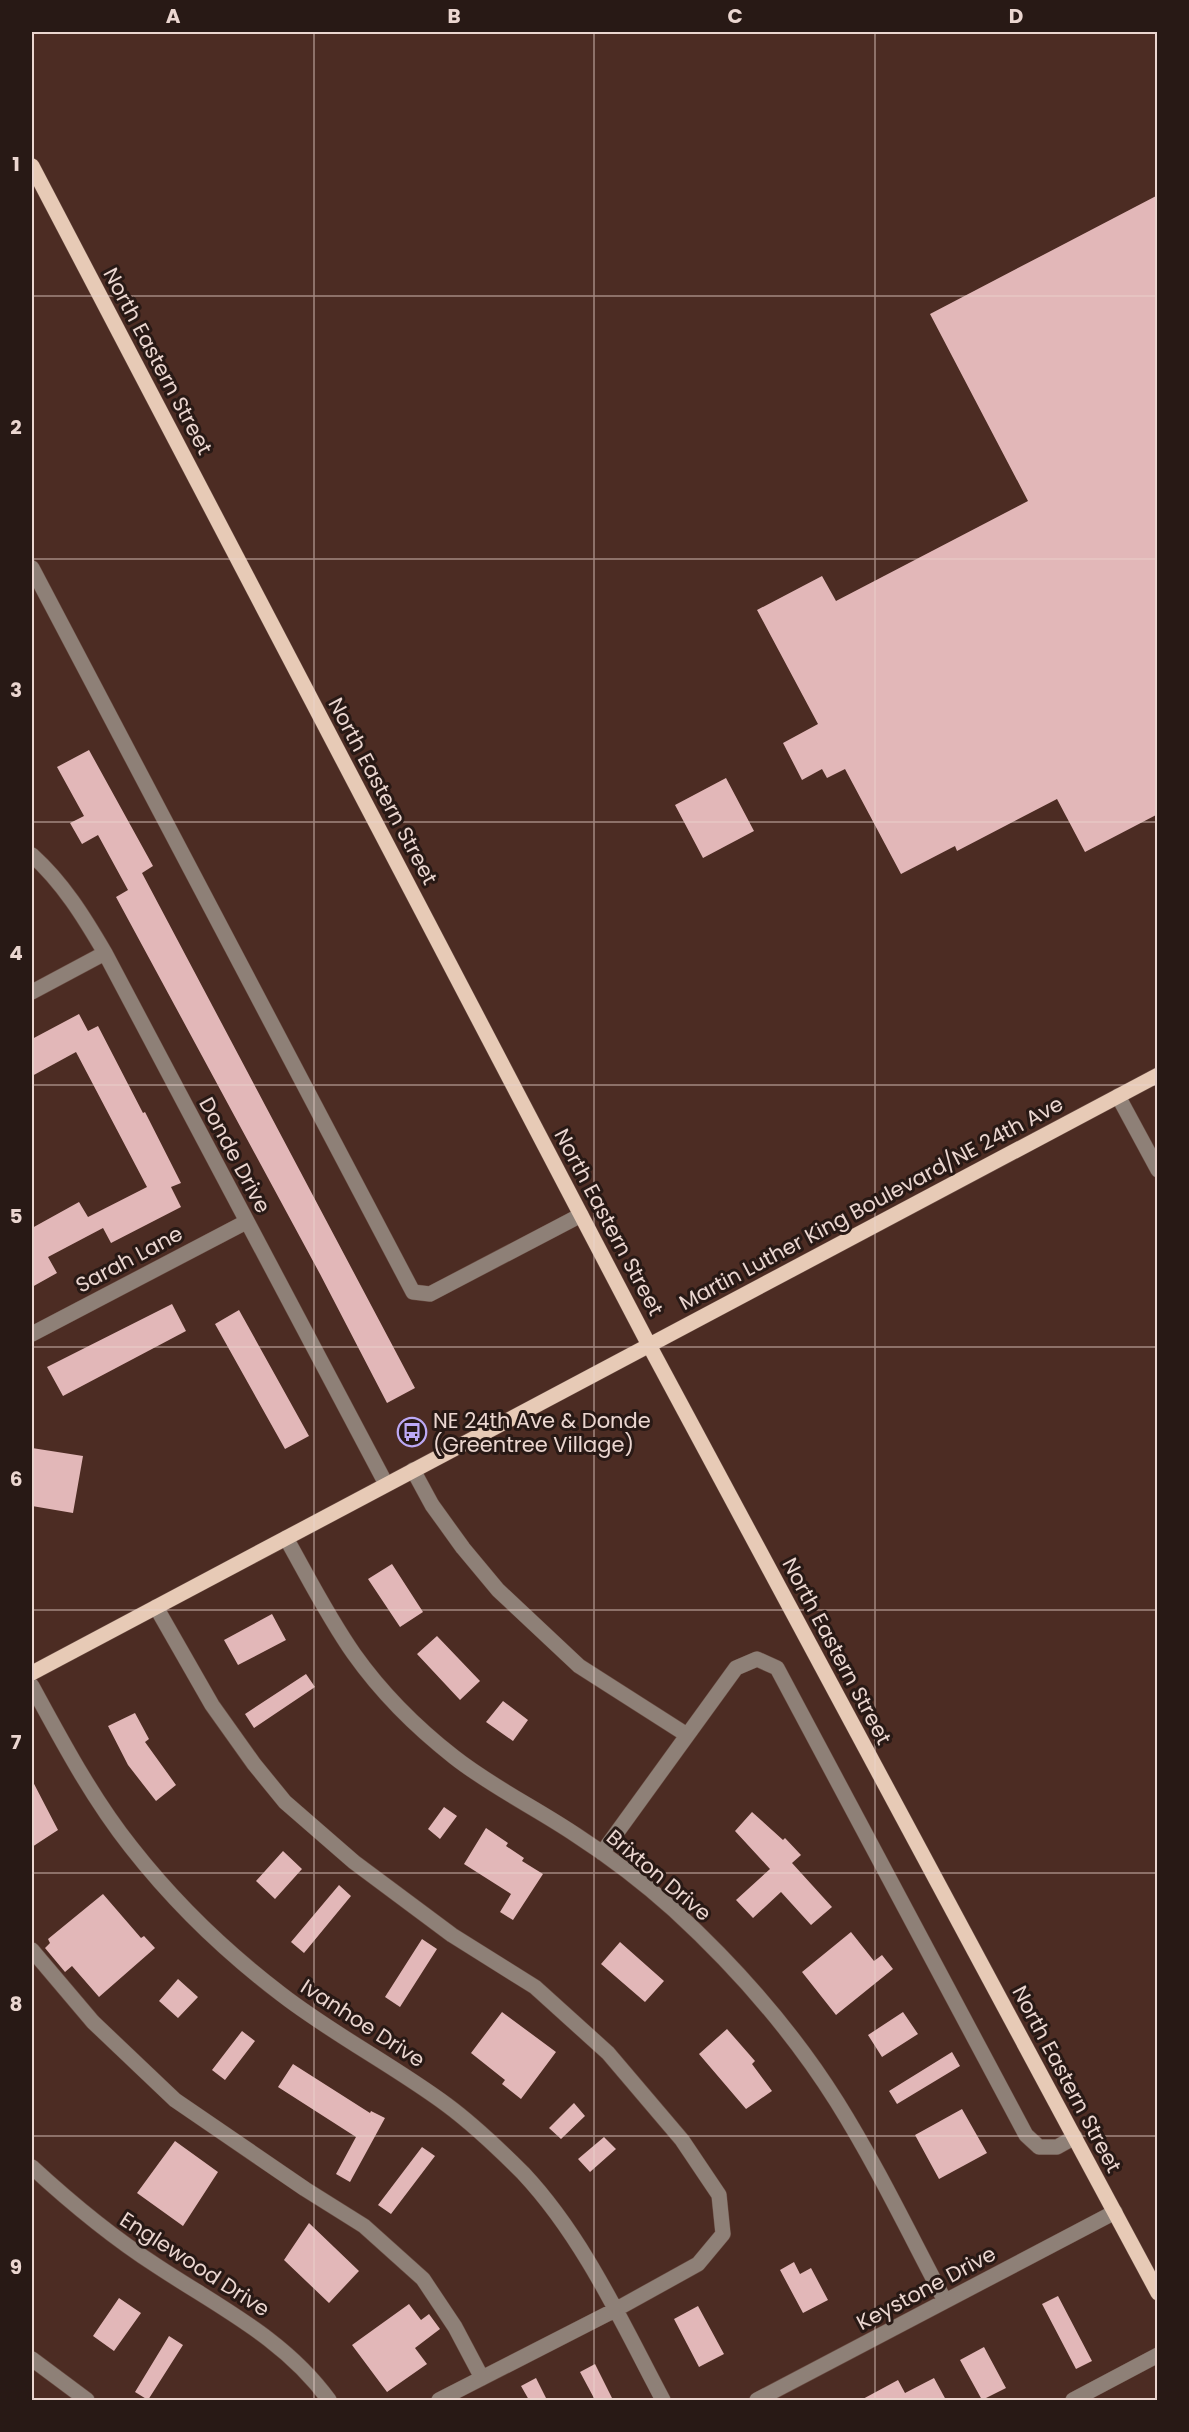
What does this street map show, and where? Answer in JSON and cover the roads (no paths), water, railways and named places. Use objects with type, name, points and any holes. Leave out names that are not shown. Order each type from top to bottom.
[{"type":"main road","name":"North Eastern Street","points":[[32,166],[649,1345],[1158,2293]]},
{"type":"main road","name":"Martin Luther King Boulevard/NE 24th Ave","points":[[32,1673],[1158,1075]]},
{"type":"street","points":[[32,568],[413,1292],[430,1294],[581,1215]]},
{"type":"street","name":"Donde Drive","points":[[32,855],[62,886],[105,953],[386,1484]]},
{"type":"street","points":[[32,992],[105,953]]},
{"type":"street","points":[[1118,1096],[1158,1170]]},
{"type":"street","name":"Sarah Lane","points":[[32,1334],[246,1222]]},
{"type":"street","points":[[413,1470],[432,1505],[463,1548],[498,1590],[579,1666],[687,1735]]},
{"type":"street","name":"Brixton Drive","points":[[286,1538],[355,1655],[386,1693],[423,1731],[456,1758],[602,1853],[674,1910],[711,1946],[762,2002],[806,2057],[837,2101],[945,2301]]},
{"type":"street","points":[[156,1607],[212,1705],[254,1764],[285,1802],[354,1862],[398,1896],[452,1935],[535,1987],[609,2053],[682,2140],[719,2195],[723,2234],[698,2264],[615,2310],[439,2400]]},
{"type":"street","points":[[602,1853],[736,1668],[756,1659],[777,1668],[1026,2135],[1040,2147],[1057,2147],[1075,2137]]},
{"type":"street","name":"Ivanhoe Drive","points":[[32,1686],[99,1802],[131,1847],[173,1894],[245,1966],[320,2023],[448,2105],[487,2138],[525,2175],[564,2224],[615,2310],[663,2400]]},
{"type":"street","points":[[32,1950],[93,2022],[175,2100],[305,2189],[364,2226],[423,2279],[455,2327],[482,2378]]},
{"type":"street","name":"Englewood Drive","points":[[32,2167],[107,2232],[184,2284],[255,2327],[281,2347],[307,2373],[329,2400]]},
{"type":"street","name":"Keystone Drive","points":[[757,2400],[1115,2212]]},
{"type":"street","points":[[1072,2400],[1158,2355]]},
{"type":"street","points":[[32,2359],[87,2400]]},
{"type":"place","name":"NE 24th Ave & Donde (Greentree Village)","points":[[412,1432]]}]
